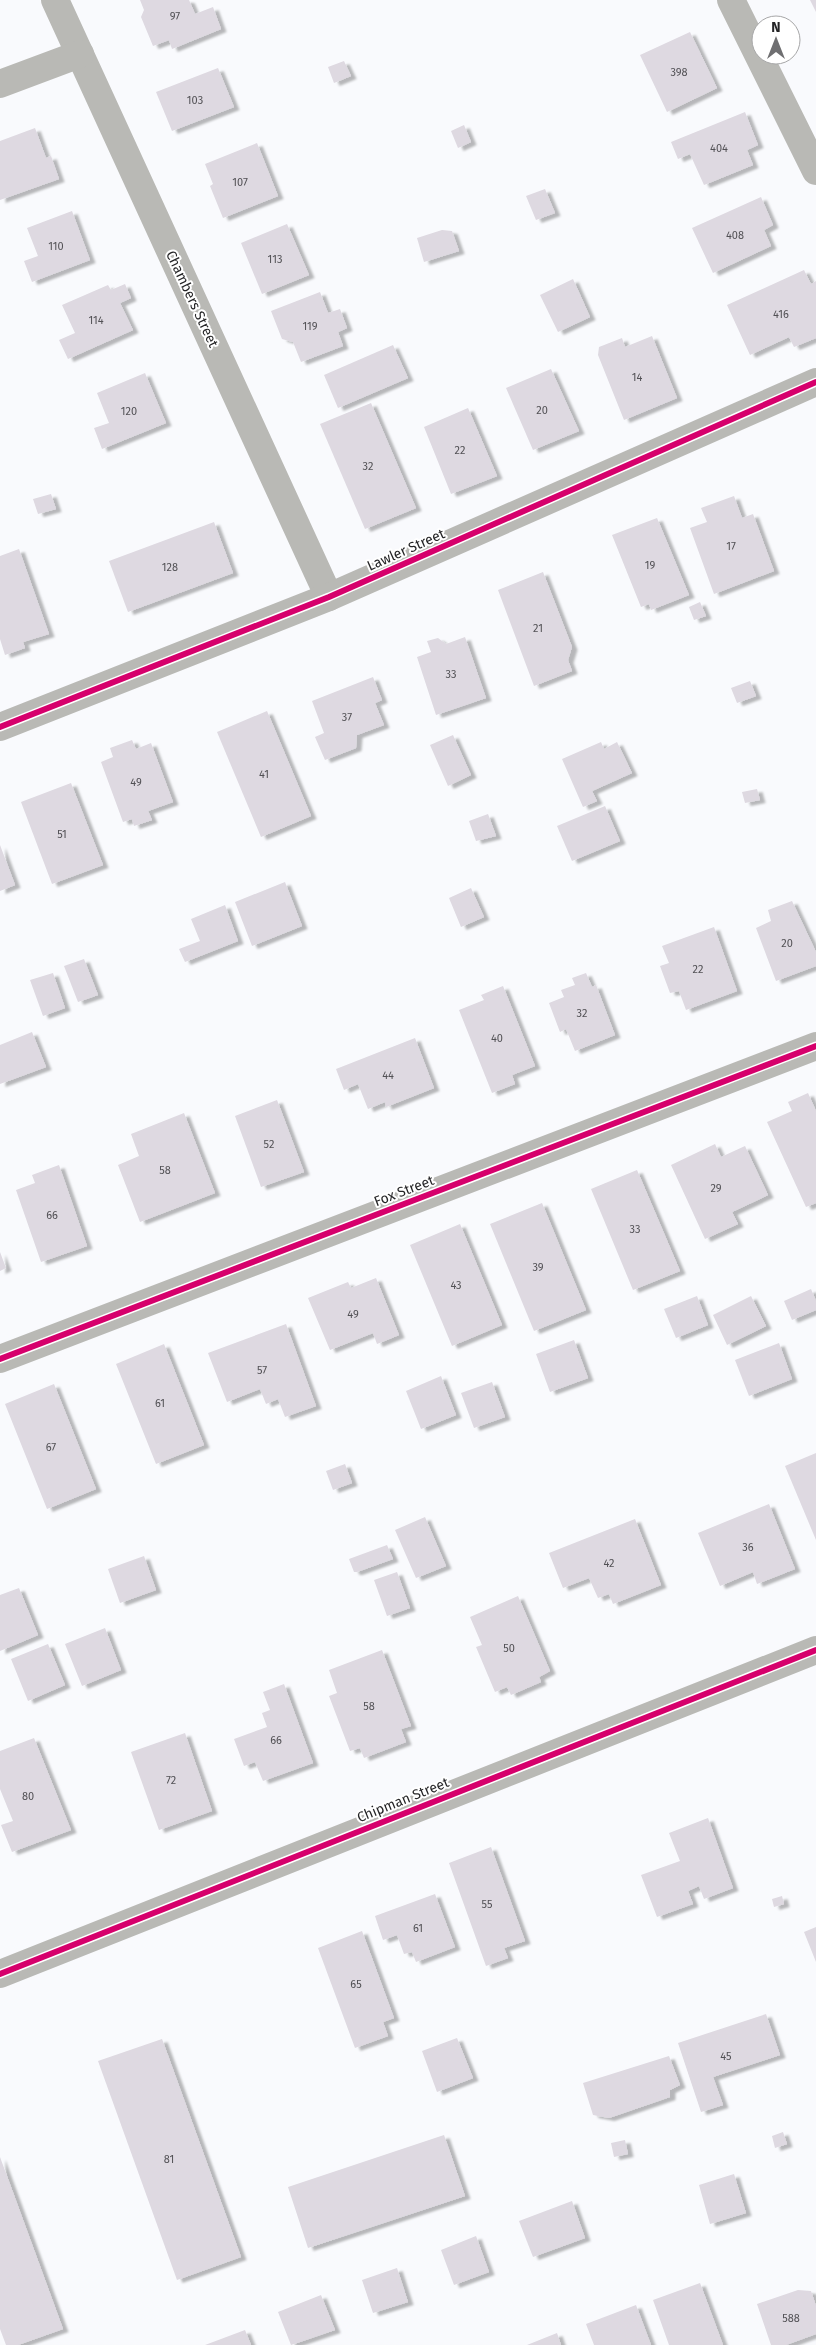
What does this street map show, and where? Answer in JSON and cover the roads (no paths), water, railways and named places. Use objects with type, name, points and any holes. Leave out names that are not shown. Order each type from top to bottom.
[{"type":"street","name":"Chambers Street","points":[[55,0],[329,597]]},
{"type":"street","points":[[731,0],[816,171]]},
{"type":"street","points":[[0,84],[80,54]]},
{"type":"street","name":"Lawler Street","points":[[0,727],[329,597],[816,382]]},
{"type":"street","name":"Fox Street","points":[[0,1359],[816,1046]]},
{"type":"street","name":"Chipman Street","points":[[0,1974],[816,1650]]}]
